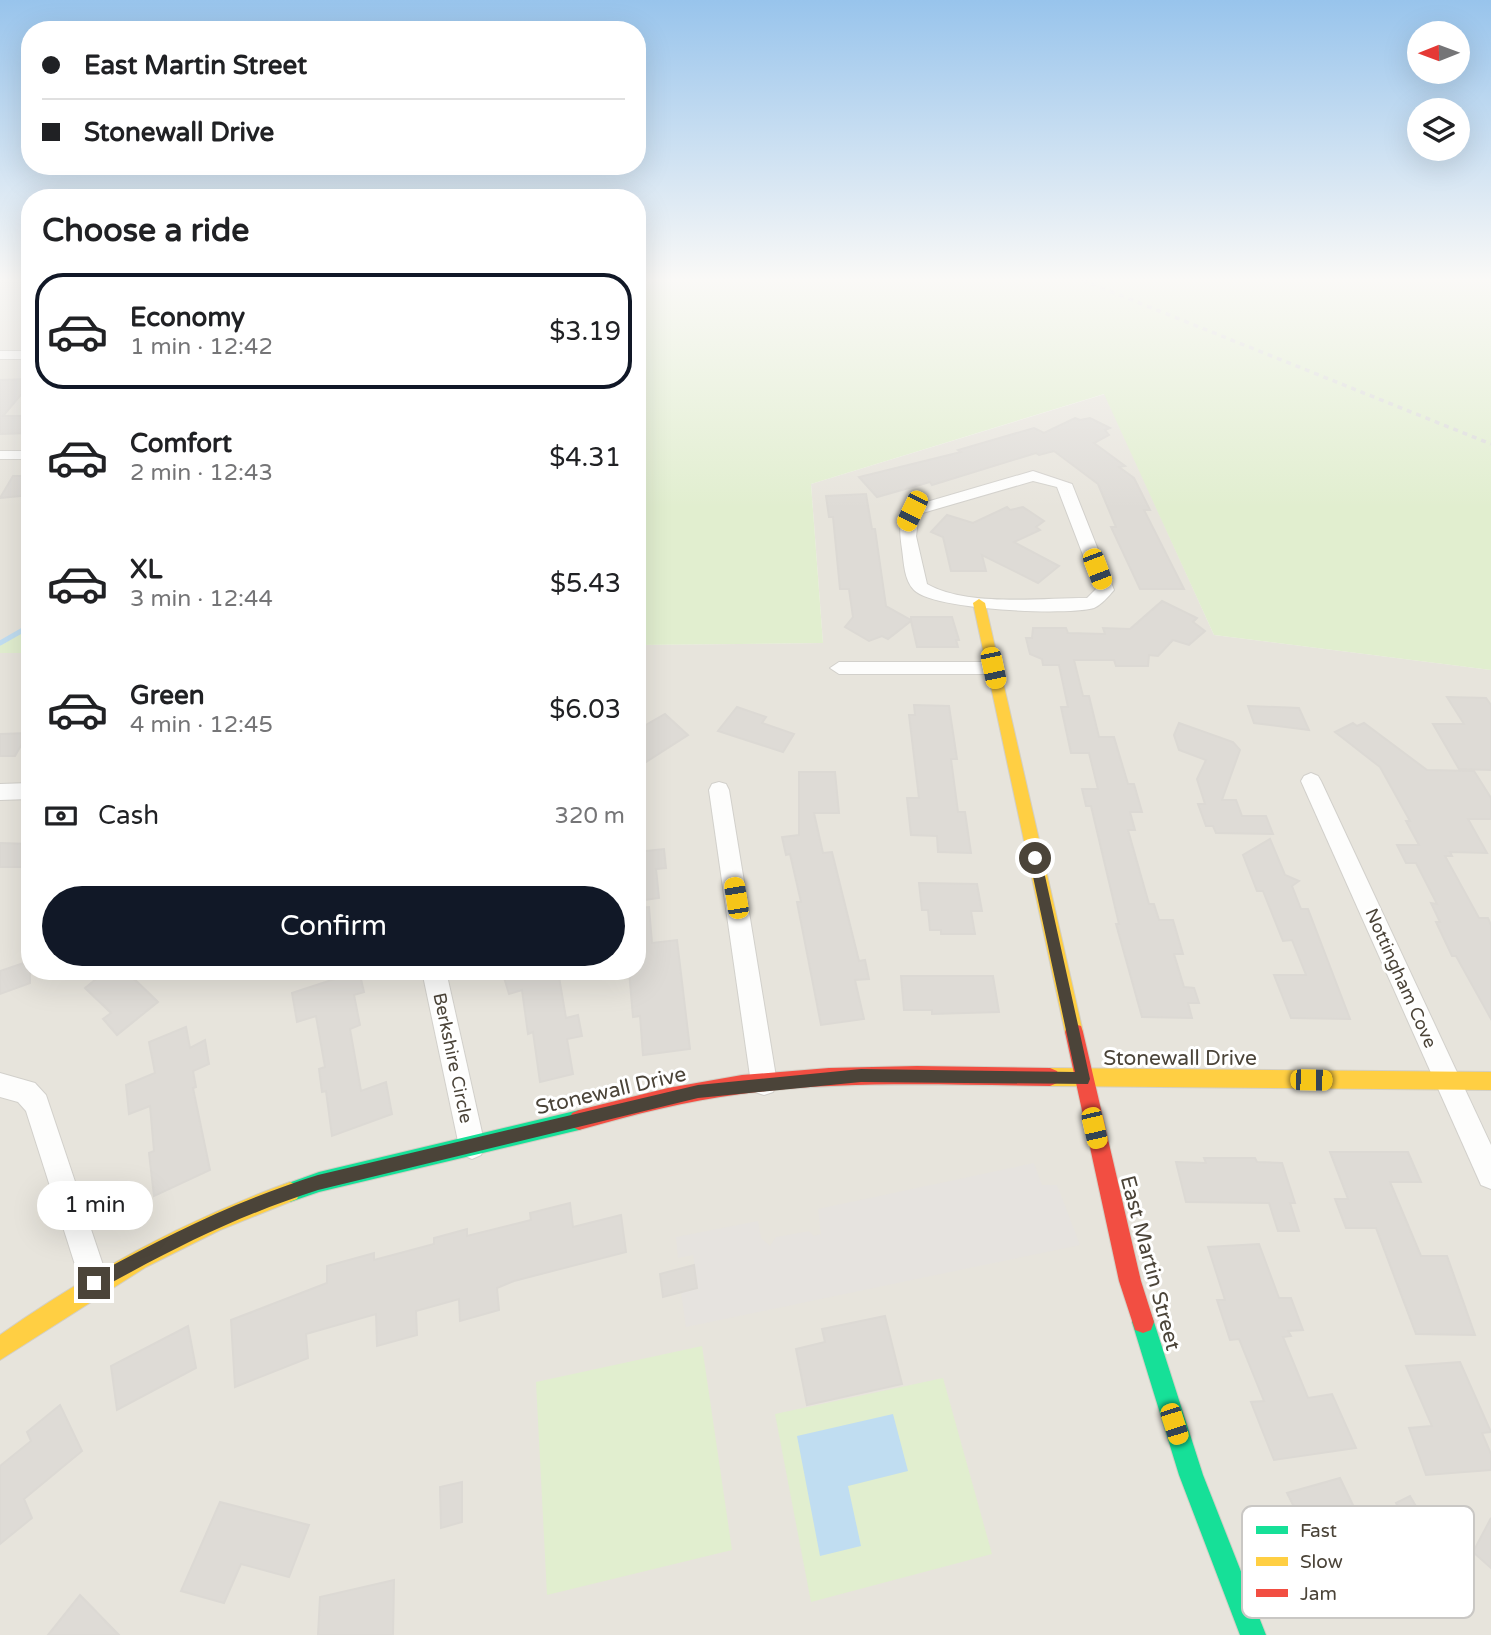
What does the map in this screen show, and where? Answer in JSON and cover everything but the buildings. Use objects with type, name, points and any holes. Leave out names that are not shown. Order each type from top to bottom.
[{"type":"street","points":[[0,455],[21,455]]},
{"type":"street","points":[[1033,476],[1064,484],[1105,590],[1091,603],[979,603],[940,597],[923,590],[916,579],[906,525],[912,511],[1033,476]]},
{"type":"street","name":"East Martin Street","points":[[979,603],[1130,1281],[1191,1475],[1242,1607]]},
{"type":"street","points":[[839,668],[993,668]]},
{"type":"street","name":"Nottingham Cove","points":[[1311,781],[1491,1175]]},
{"type":"street","points":[[719,790],[764,1083]]},
{"type":"street","points":[[0,792],[21,791]]},
{"type":"street","name":"Berkshire Circle","points":[[436,980],[472,1146]]},
{"type":"street","name":"Stonewall Drive","points":[[0,1349],[94,1283],[196,1228],[270,1198],[318,1182],[698,1091],[861,1075],[1491,1081]]},
{"type":"street","points":[[0,1085],[26,1092],[37,1104],[94,1283]]},
{"type":"street","name":"East Martin Street","points":[[1246,1618],[1253,1635]]},
{"type":"shaded area","points":[[0,356],[21,356],[21,641],[2,653],[21,653],[21,980],[646,980],[646,645],[823,643],[811,484],[1105,394],[1214,635],[1491,670],[1491,1635],[0,1635]]},
{"type":"shaded area","points":[[1034,1163],[1042,1185],[1057,1185],[1080,1245],[686,1327],[681,1292],[698,1289],[693,1255],[678,1258],[676,1237],[758,1221],[761,1238],[770,1246],[776,1237],[809,1231],[814,1236],[821,1234],[818,1209]]},
{"type":"green space","points":[[646,356],[1491,356],[1491,670],[1214,635],[1104,394],[811,484],[823,643],[646,645]]},
{"type":"green space","points":[[21,632],[21,653],[0,653],[0,643]]},
{"type":"green space","points":[[702,1346],[732,1550],[547,1595],[536,1382]]},
{"type":"green space","points":[[943,1378],[992,1554],[811,1602],[775,1414]]},
{"type":"water","points":[[893,1414],[908,1471],[848,1486],[861,1546],[820,1556],[797,1436]]},
{"type":"waterway","points":[[0,643],[21,631]]},
{"type":"railway","points":[[1272,356],[1491,444]]},
{"type":"traffic: fast","points":[[290,1192],[319,1182],[579,1120]]},
{"type":"traffic: fast","points":[[1143,1322],[1191,1475],[1242,1607]]},
{"type":"traffic: fast","points":[[1246,1618],[1253,1635]]},
{"type":"traffic: slow","points":[[979,603],[1074,1032]]},
{"type":"traffic: slow","points":[[1050,1077],[1491,1081]]},
{"type":"traffic: slow","points":[[0,1349],[103,1280],[175,1240],[251,1206],[290,1192]]},
{"type":"traffic: jam","points":[[1074,1032],[1130,1281],[1143,1322]]},
{"type":"traffic: jam","points":[[579,1120],[683,1094],[785,1080],[917,1075],[1050,1077]]},
{"type":"route","points":[[94,1283],[145,1253],[196,1228],[318,1182],[698,1091],[788,1080],[861,1075],[1083,1079],[1035,858]]}]
